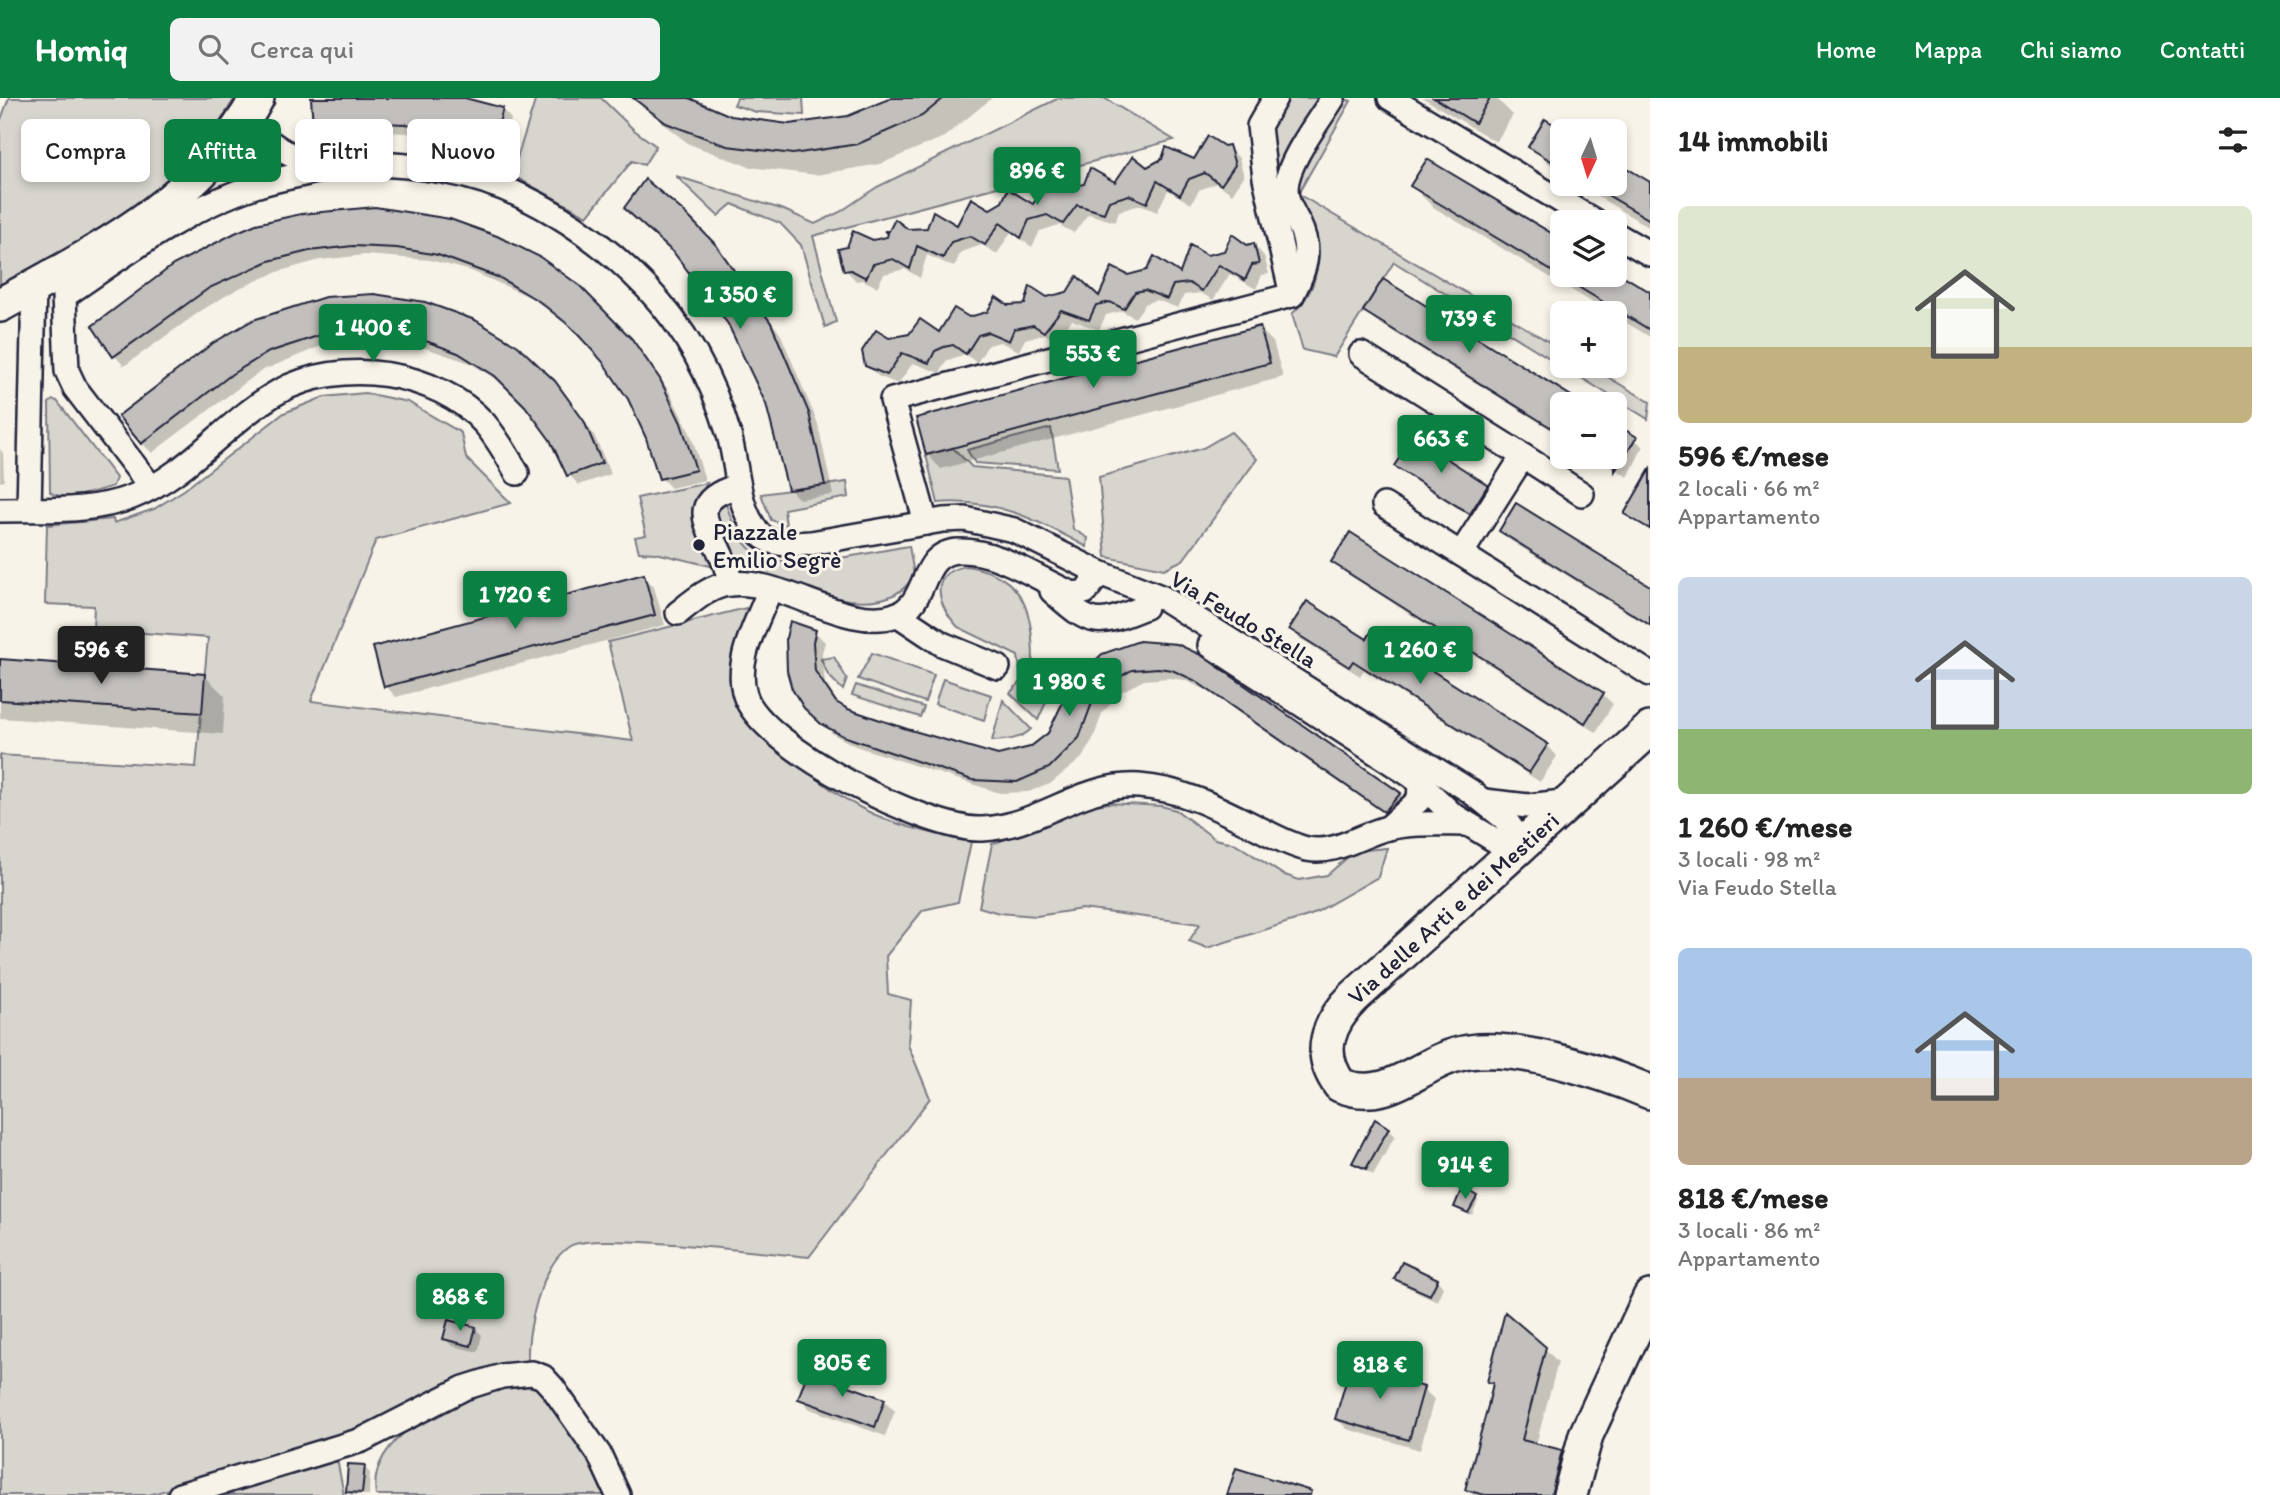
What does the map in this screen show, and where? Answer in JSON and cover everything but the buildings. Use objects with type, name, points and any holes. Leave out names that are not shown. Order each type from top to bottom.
[{"type":"street","points":[[1276,98],[1259,126],[1265,178],[1292,295]]},
{"type":"street","points":[[926,523],[892,400],[1292,295],[1306,266],[1307,249],[1300,226],[1287,204],[1286,187],[1291,168],[1333,98]]},
{"type":"street","points":[[1390,98],[1576,210]]},
{"type":"street","points":[[29,509],[49,291],[175,198],[209,167],[251,110],[295,156]]},
{"type":"street","name":"Via Feudo Stella","points":[[393,166],[443,171],[494,184],[552,211],[603,247],[647,289],[680,330],[708,377],[730,436],[739,485],[758,533],[780,543],[811,542],[965,519],[1014,530],[1100,573],[1163,598],[1487,805],[1515,829],[1518,848]]},
{"type":"street","points":[[0,305],[49,291],[135,248],[221,199],[257,185],[295,176]]},
{"type":"street","points":[[1627,241],[1650,254]]},
{"type":"street","points":[[49,291],[75,388],[151,487]]},
{"type":"street","points":[[1361,354],[1582,494]]},
{"type":"street","points":[[0,510],[104,504],[132,497],[151,487],[277,392],[301,381],[334,373],[384,374],[444,393],[484,423],[517,473]]},
{"type":"street","points":[[1461,554],[1523,456]]},
{"type":"street","points":[[730,584],[728,564],[705,522],[704,507],[709,497],[739,485]]},
{"type":"street","points":[[1384,505],[1650,674]]},
{"type":"street","points":[[678,613],[700,596],[730,584],[770,589],[859,616],[897,614],[914,602],[928,568],[939,557],[956,551],[1001,558],[1042,581],[1073,594],[1086,592],[1100,573]]},
{"type":"street","name":"Via Feudo Stella","points":[[1100,573],[1145,607],[1166,616],[1412,776],[1467,824],[1518,848]]},
{"type":"street","points":[[1042,581],[1074,610],[1095,622],[1108,622],[1145,607]]},
{"type":"street","points":[[770,589],[743,658],[745,696],[753,710],[819,764],[868,794],[955,827],[983,829],[1015,824],[1095,793],[1136,786],[1162,789],[1203,800],[1307,849],[1326,850],[1388,828],[1493,822],[1487,805]]},
{"type":"street","points":[[897,614],[942,644],[998,667]]},
{"type":"street","name":"Via delle Arti e dei Mestieri","points":[[1650,729],[1339,1012],[1326,1041],[1327,1066],[1339,1085],[1367,1093],[1383,1090],[1449,1057],[1485,1051],[1587,1068],[1650,1093]]},
{"type":"street","points":[[1388,828],[1419,800],[1420,785]]},
{"type":"street","points":[[1467,824],[1467,802],[1528,806],[1571,801]]},
{"type":"street","points":[[1570,1495],[1586,1435],[1650,1297]]},
{"type":"street","points":[[180,1495],[362,1440],[464,1388],[502,1376],[531,1373],[543,1377],[553,1388],[598,1454],[618,1495]]},
{"type":"shaded area","points":[[9,98],[235,98],[222,119],[164,119],[164,182],[129,213],[0,291],[0,122]]},
{"type":"shaded area","points":[[536,98],[601,98],[634,130],[656,146],[644,165],[632,161],[587,216],[520,180],[520,149]]},
{"type":"shaded area","points":[[737,98],[803,98],[804,115],[756,112],[734,105]]},
{"type":"shaded area","points":[[1059,98],[1104,98],[1174,140],[813,236],[836,322],[825,327],[801,245],[780,223],[732,204],[718,216],[676,176],[784,210],[815,224],[840,212],[877,187]]},
{"type":"shaded area","points":[[1289,98],[1323,98],[1292,153],[1291,226],[1298,264],[1286,248],[1268,144],[1271,129]]},
{"type":"shaded area","points":[[1340,98],[1351,101],[1298,194],[1550,342],[1550,358],[1394,262],[1334,357],[1303,350],[1292,314],[1306,299],[1314,283],[1317,267],[1312,234],[1293,182]]},
{"type":"shaded area","points":[[1582,378],[1609,378],[1650,402],[1648,419],[1627,406],[1627,392],[1604,392]]},
{"type":"shaded area","points":[[365,393],[408,402],[461,433],[466,458],[511,503],[376,540],[311,701],[633,741],[608,642],[746,608],[747,716],[816,777],[861,808],[901,825],[971,842],[958,902],[923,910],[886,956],[888,994],[911,1000],[908,1045],[930,1098],[809,1257],[646,1242],[585,1242],[570,1246],[551,1267],[543,1282],[533,1317],[528,1363],[379,1428],[149,1495],[0,1495],[0,755],[196,767],[208,638],[93,629],[94,606],[45,604],[47,525],[113,519],[114,523],[154,509],[184,490],[284,413],[324,397]]},
{"type":"shaded area","points":[[57,401],[116,478],[113,486],[73,496],[50,492],[49,403]]},
{"type":"shaded area","points":[[1051,428],[1058,469],[975,463],[967,450]]},
{"type":"shaded area","points":[[1231,432],[1257,459],[1183,560],[1164,569],[1106,557],[1099,477],[1203,448]]},
{"type":"shaded area","points":[[953,448],[972,467],[1065,476],[1073,529],[1088,538],[1087,547],[1015,513],[978,504],[938,503],[926,455]]},
{"type":"shaded area","points":[[847,482],[849,497],[784,509],[786,525],[771,520],[761,494]]},
{"type":"shaded area","points":[[707,483],[701,494],[698,515],[702,535],[715,567],[656,553],[639,552],[635,537],[646,535],[637,498]]},
{"type":"shaded area","points":[[725,501],[744,542],[754,552],[768,559],[807,562],[909,546],[914,574],[902,590],[884,598],[862,601],[813,593],[750,573],[740,565],[715,521],[718,504]]},
{"type":"shaded area","points":[[967,566],[1002,578],[1014,588],[1028,613],[1033,666],[1045,666],[1046,702],[1038,720],[1010,693],[1026,676],[1020,671],[1018,656],[958,627],[945,609],[941,599],[941,582],[954,569]]},
{"type":"shaded area","points":[[872,653],[934,675],[925,702],[858,679]]},
{"type":"shaded area","points":[[834,657],[847,679],[843,690],[828,675],[821,659]]},
{"type":"shaded area","points":[[943,679],[991,695],[984,720],[935,704]]},
{"type":"shaded area","points":[[856,685],[924,707],[920,717],[852,695]]},
{"type":"shaded area","points":[[1003,700],[1031,729],[1018,737],[992,741]]},
{"type":"shaded area","points":[[1109,803],[1161,806],[1176,810],[1215,839],[1236,844],[1282,874],[1299,880],[1327,875],[1355,851],[1387,848],[1378,877],[1311,915],[1207,948],[1189,941],[1200,924],[1082,909],[1037,916],[999,913],[979,907],[992,844],[1089,806]]},
{"type":"shaded area","points":[[502,1382],[540,1382],[612,1495],[376,1495],[377,1473],[385,1453],[400,1437],[440,1409]]},
{"type":"shaded area","points":[[336,1454],[344,1495],[195,1495]]},
{"type":"place","name":"Piazzale Emilio Segrè","points":[[699,545]]}]
